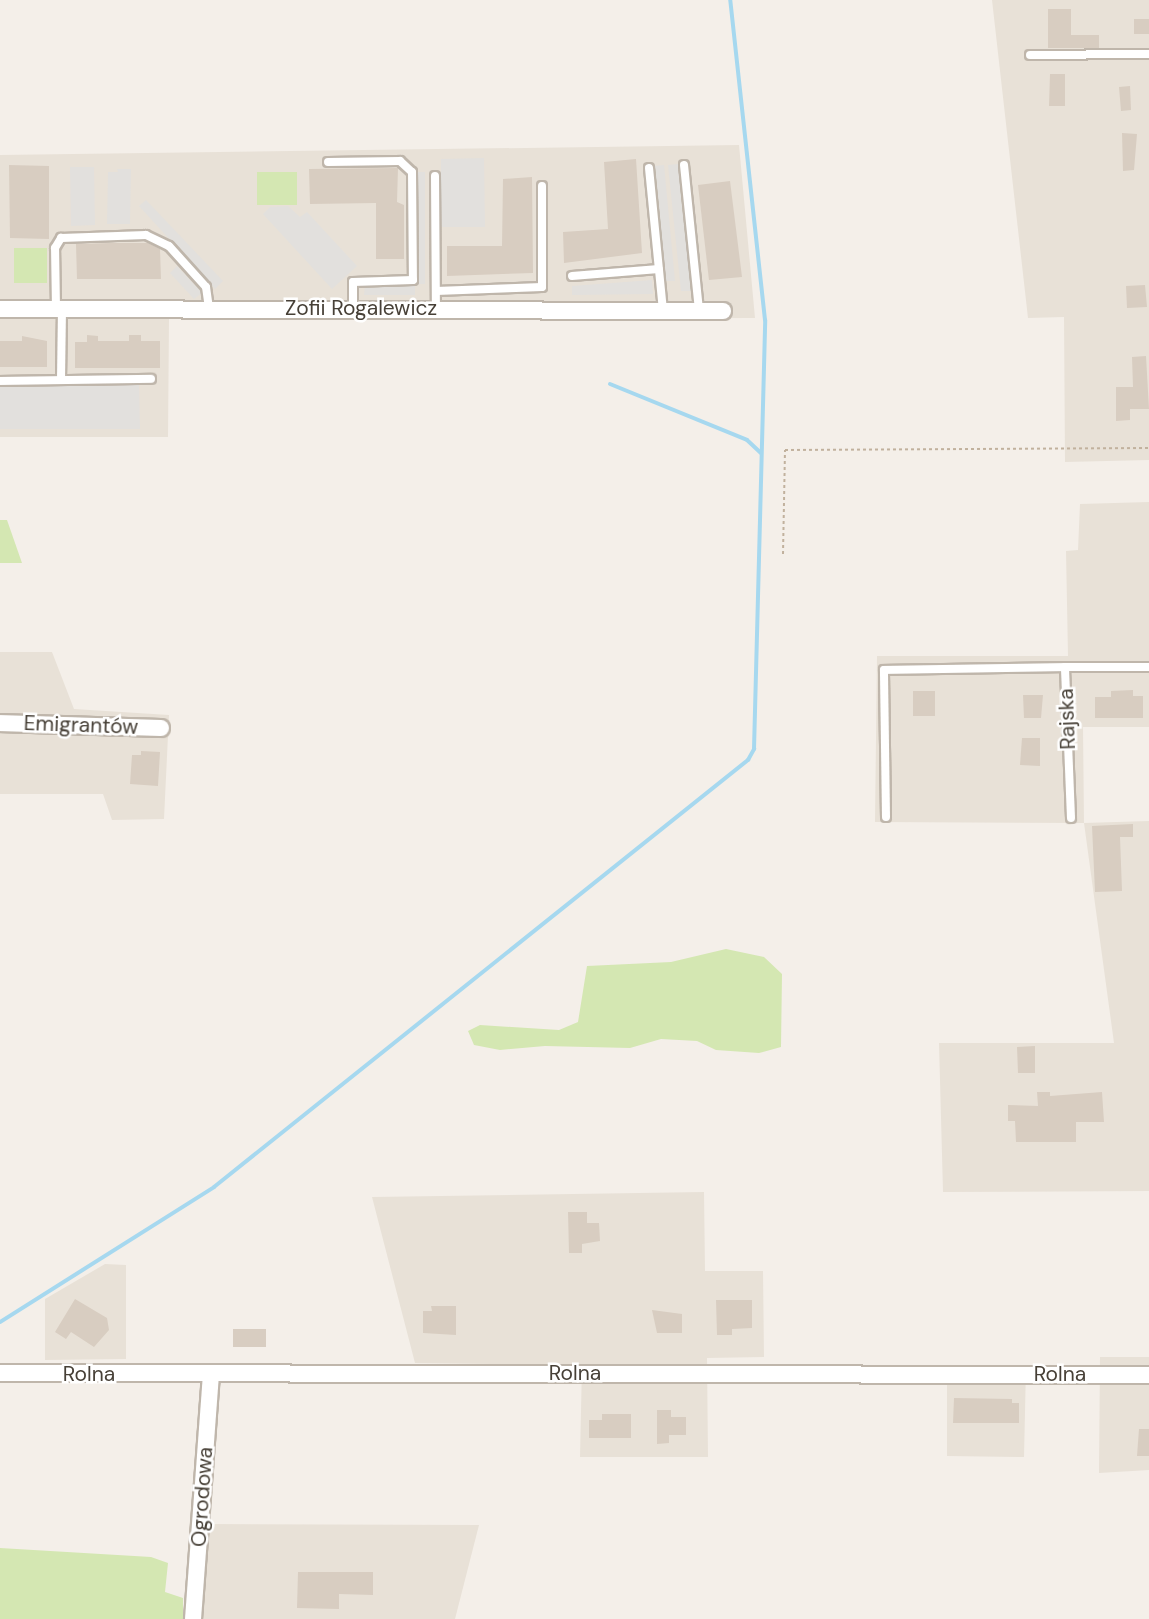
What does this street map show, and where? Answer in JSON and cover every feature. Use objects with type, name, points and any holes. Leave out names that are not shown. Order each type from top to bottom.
[{"type":"street","name":"Zofii Rogalewicz","points":[[0,309],[436,308],[723,311]]},
{"type":"street","name":"Emigrantów","points":[[0,723],[70,722],[161,728]]},
{"type":"street","name":"Rolna","points":[[0,1373],[1149,1374]]},
{"type":"street","name":"Ogrodowa","points":[[193,1619],[211,1374]]},
{"type":"lane","points":[[1030,55],[1149,54]]},
{"type":"lane","points":[[328,162],[400,161],[412,172],[413,280],[353,282],[353,308]]},
{"type":"lane","points":[[684,165],[699,311]]},
{"type":"lane","points":[[650,168],[663,310]]},
{"type":"lane","points":[[435,176],[436,308]]},
{"type":"lane","points":[[436,291],[542,287],[542,186]]},
{"type":"lane","points":[[61,380],[55,248],[61,238],[153,237],[169,246],[209,291],[209,309]]},
{"type":"lane","points":[[572,276],[659,269]]},
{"type":"lane","points":[[0,381],[151,379]]},
{"type":"lane","points":[[886,817],[885,670],[1065,667]]},
{"type":"lane","name":"Rajska","points":[[1071,818],[1065,667],[1149,667]]},
{"type":"path","points":[[783,554],[785,450],[1149,448]]},
{"type":"shaded area","points":[[992,0],[1149,0],[1149,460],[1065,462],[1064,317],[1028,318]]},
{"type":"shaded area","points":[[739,145],[755,318],[169,319],[168,437],[0,437],[0,155]]},
{"type":"shaded area","points":[[484,158],[485,227],[441,227],[441,159]]},
{"type":"shaded area","points":[[678,164],[693,291],[681,291],[668,165]]},
{"type":"shaded area","points":[[664,165],[675,281],[665,281],[654,166]]},
{"type":"shaded area","points":[[70,167],[94,167],[95,225],[71,226]]},
{"type":"shaded area","points":[[117,169],[131,169],[130,224],[107,224],[108,172],[118,172]]},
{"type":"shaded area","points":[[418,172],[425,172],[425,284],[417,284]]},
{"type":"shaded area","points":[[146,200],[223,281],[215,289],[139,206]]},
{"type":"shaded area","points":[[288,206],[300,217],[307,212],[357,266],[332,289],[263,214],[270,207]]},
{"type":"shaded area","points":[[177,266],[202,293],[194,299],[170,273]]},
{"type":"shaded area","points":[[652,280],[653,294],[572,295],[572,286]]},
{"type":"shaded area","points":[[365,285],[415,285],[415,295],[364,295]]},
{"type":"shaded area","points":[[139,384],[140,429],[0,429],[0,386]]},
{"type":"shaded area","points":[[1149,502],[1149,727],[1083,727],[1084,823],[875,822],[877,656],[1068,656],[1066,551],[1078,550],[1080,504]]},
{"type":"shaded area","points":[[0,652],[52,652],[74,709],[169,715],[164,819],[112,820],[103,794],[0,794]]},
{"type":"shaded area","points":[[1149,821],[1149,1191],[943,1192],[939,1043],[1114,1043],[1084,823]]},
{"type":"shaded area","points":[[704,1192],[705,1271],[763,1271],[764,1357],[707,1358],[708,1457],[580,1457],[582,1365],[415,1363],[372,1197]]},
{"type":"shaded area","points":[[105,1264],[126,1265],[126,1359],[45,1360],[45,1299]]},
{"type":"shaded area","points":[[1100,1357],[1149,1357],[1149,1470],[1099,1473]]},
{"type":"shaded area","points":[[947,1366],[1026,1367],[1024,1457],[947,1456]]},
{"type":"shaded area","points":[[207,1524],[479,1525],[455,1619],[200,1619]]},
{"type":"green space","points":[[257,172],[297,172],[297,205],[257,205]]},
{"type":"green space","points":[[14,248],[47,248],[47,283],[14,283]]},
{"type":"green space","points":[[0,520],[7,520],[22,563],[0,563]]},
{"type":"green space","points":[[726,949],[764,957],[782,974],[781,1047],[759,1053],[716,1050],[697,1041],[661,1039],[630,1048],[545,1046],[500,1050],[474,1045],[468,1031],[480,1025],[559,1030],[578,1022],[587,966],[671,962]]},
{"type":"green space","points":[[0,1548],[151,1557],[168,1563],[165,1592],[183,1598],[183,1619],[0,1619]]},
{"type":"building","points":[[1048,9],[1071,9],[1071,35],[1099,35],[1099,48],[1048,48]]},
{"type":"building","points":[[1134,19],[1149,19],[1149,34],[1134,34]]},
{"type":"building","points":[[1050,74],[1065,74],[1065,106],[1049,106]]},
{"type":"building","points":[[1130,86],[1131,110],[1121,111],[1119,87]]},
{"type":"building","points":[[1122,133],[1137,134],[1134,170],[1123,171]]},
{"type":"building","points":[[636,159],[642,253],[564,263],[563,232],[608,229],[604,162]]},
{"type":"building","points":[[9,165],[49,166],[49,239],[10,238]]},
{"type":"building","points":[[398,168],[397,202],[404,205],[404,259],[376,259],[376,203],[310,204],[309,169]]},
{"type":"building","points":[[532,177],[533,273],[447,276],[447,246],[502,246],[503,179]]},
{"type":"building","points":[[730,181],[742,277],[709,280],[698,185]]},
{"type":"building","points":[[148,243],[160,249],[161,279],[77,279],[76,244]]},
{"type":"building","points":[[1145,285],[1147,307],[1127,308],[1126,286]]},
{"type":"building","points":[[87,335],[98,336],[98,341],[129,341],[129,335],[141,335],[141,341],[160,341],[160,368],[75,368],[75,342],[87,342]]},
{"type":"building","points":[[22,336],[47,341],[47,367],[0,367],[0,341],[22,341]]},
{"type":"building","points":[[1146,356],[1149,409],[1130,409],[1130,420],[1116,421],[1116,387],[1133,387],[1132,357]]},
{"type":"building","points":[[1133,690],[1133,696],[1143,696],[1143,718],[1095,718],[1095,697],[1111,697],[1111,691]]},
{"type":"building","points":[[913,691],[935,691],[935,716],[913,716]]},
{"type":"building","points":[[1023,695],[1043,695],[1041,718],[1024,718]]},
{"type":"building","points":[[1022,738],[1040,738],[1040,766],[1020,765]]},
{"type":"building","points":[[141,751],[160,752],[158,786],[130,784],[132,755],[141,755]]},
{"type":"building","points":[[1133,824],[1133,837],[1120,837],[1122,891],[1095,892],[1092,826]]},
{"type":"building","points":[[1035,1046],[1035,1073],[1018,1073],[1017,1047]]},
{"type":"building","points":[[1037,1092],[1050,1092],[1050,1096],[1102,1092],[1104,1122],[1076,1122],[1076,1142],[1016,1142],[1015,1121],[1008,1121],[1008,1105],[1038,1106]]},
{"type":"building","points":[[568,1212],[587,1212],[587,1223],[599,1223],[600,1241],[582,1244],[582,1253],[569,1253]]},
{"type":"building","points":[[75,1299],[107,1318],[109,1330],[94,1347],[71,1332],[66,1339],[55,1332]]},
{"type":"building","points":[[716,1300],[752,1300],[752,1328],[732,1329],[732,1335],[717,1335]]},
{"type":"building","points":[[431,1306],[456,1306],[456,1335],[423,1333],[423,1311],[432,1311]]},
{"type":"building","points":[[652,1310],[682,1314],[682,1333],[657,1333]]},
{"type":"building","points":[[233,1329],[266,1329],[266,1347],[233,1347]]},
{"type":"building","points":[[954,1398],[1012,1399],[1012,1403],[1019,1403],[1019,1423],[953,1423]]},
{"type":"building","points":[[657,1410],[671,1410],[671,1417],[686,1417],[686,1435],[669,1435],[669,1443],[657,1444]]},
{"type":"building","points":[[602,1414],[631,1414],[631,1438],[589,1438],[589,1420],[602,1420]]},
{"type":"building","points":[[1139,1429],[1149,1429],[1149,1456],[1137,1456]]},
{"type":"building","points":[[298,1572],[373,1572],[373,1595],[339,1594],[339,1609],[297,1608]]},
{"type":"waterway","points":[[0,1322],[214,1187],[748,760],[754,749],[765,320],[730,0]]},
{"type":"waterway","points":[[610,384],[747,440],[761,453]]}]
